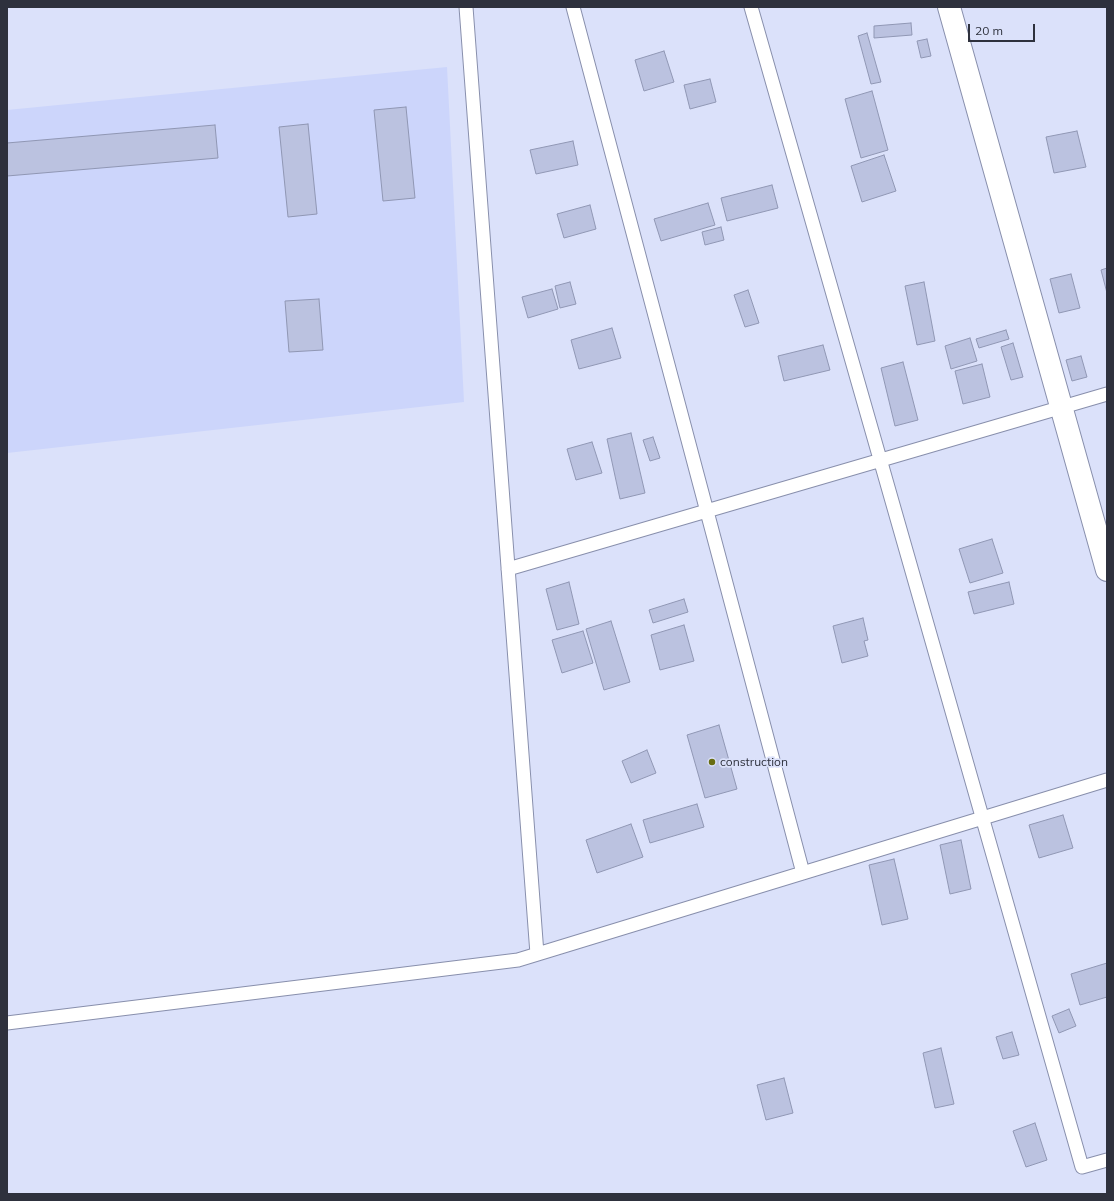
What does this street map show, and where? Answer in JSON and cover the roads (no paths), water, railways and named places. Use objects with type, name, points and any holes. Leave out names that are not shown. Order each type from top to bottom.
[{"type":"street","points":[[949,7],[1107,570]]},
{"type":"lane","points":[[466,7],[538,954]]},
{"type":"lane","points":[[573,7],[803,873]]},
{"type":"lane","points":[[751,7],[1082,1168],[1107,1160]]},
{"type":"lane","points":[[508,569],[1107,394]]},
{"type":"lane","points":[[7,1023],[518,960],[1107,780]]},
{"type":"place","name":"construction","points":[[712,762]]}]
